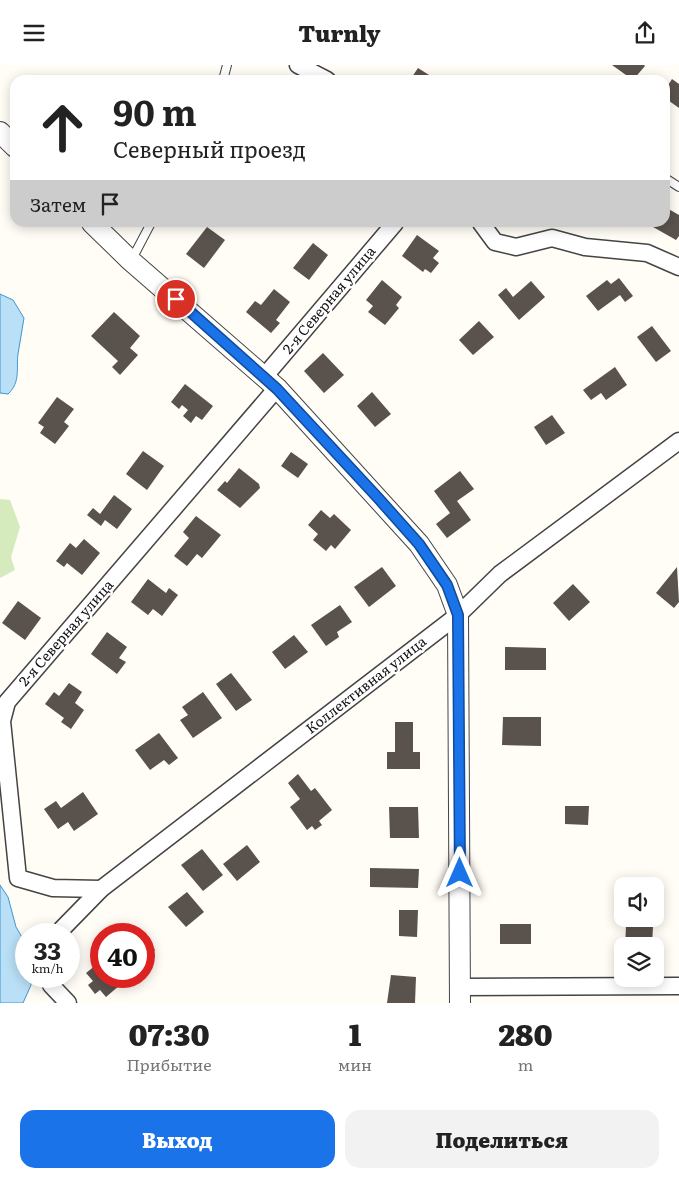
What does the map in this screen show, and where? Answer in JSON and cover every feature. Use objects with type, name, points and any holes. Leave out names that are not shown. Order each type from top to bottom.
[{"type":"street","points":[[298,65],[317,75]]},
{"type":"street","points":[[0,132],[10,142]]},
{"type":"street","points":[[96,227],[131,261],[271,383],[419,544],[447,585],[458,615],[460,995],[679,986]]},
{"type":"street","name":"2-я Северная улица","points":[[101,889],[53,888],[18,878],[2,721],[7,702],[271,383],[391,227]]},
{"type":"street","points":[[484,227],[494,241],[516,247],[552,238],[586,247],[647,253],[679,267]]},
{"type":"street","name":"Коллективная улица","points":[[68,923],[101,889],[458,615],[500,575],[679,441]]},
{"type":"street","points":[[56,988],[68,1003]]},
{"type":"lane","points":[[131,261],[149,227]]},
{"type":"lane","points":[[53,988],[59,1003]]},
{"type":"green space","points":[[0,499],[10,500],[20,527],[11,557],[15,570],[0,578]]},
{"type":"water","points":[[0,294],[13,300],[24,318],[15,385],[8,394],[0,393]]},
{"type":"water","points":[[0,885],[8,897],[15,923],[15,988],[30,988],[23,1003],[0,1003]]},
{"type":"building","points":[[612,65],[645,66],[637,75],[626,75]]},
{"type":"building","points":[[418,68],[429,75],[413,75]]},
{"type":"building","points":[[672,79],[679,84],[679,108],[670,102],[670,82]]},
{"type":"building","points":[[670,210],[679,215],[679,236],[676,240],[653,227],[670,227]]},
{"type":"building","points":[[207,227],[225,240],[204,268],[186,254]]},
{"type":"building","points":[[417,235],[439,251],[433,258],[439,263],[431,273],[425,269],[423,272],[402,256]]},
{"type":"building","points":[[313,243],[328,255],[309,280],[293,268]]},
{"type":"building","points":[[619,278],[633,296],[625,302],[620,295],[598,311],[586,296],[607,280],[611,284]]},
{"type":"building","points":[[382,280],[402,297],[396,305],[399,308],[385,325],[368,312],[373,306],[366,300]]},
{"type":"building","points":[[531,281],[545,297],[519,320],[498,295],[506,288],[513,297]]},
{"type":"building","points":[[274,289],[290,302],[276,320],[280,323],[271,333],[246,312],[255,301],[261,305]]},
{"type":"building","points":[[114,312],[140,336],[130,348],[138,355],[120,375],[112,367],[118,361],[91,336]]},
{"type":"building","points":[[479,321],[494,337],[473,355],[459,340]]},
{"type":"building","points":[[652,326],[671,351],[656,362],[637,337]]},
{"type":"building","points":[[323,353],[344,375],[324,393],[304,371]]},
{"type":"building","points":[[615,367],[627,385],[606,400],[601,393],[591,400],[583,390]]},
{"type":"building","points":[[185,384],[213,406],[202,420],[196,416],[191,423],[183,416],[188,410],[182,405],[179,409],[171,402]]},
{"type":"building","points":[[372,392],[391,414],[375,427],[357,406]]},
{"type":"building","points":[[57,397],[74,409],[64,422],[69,426],[55,444],[40,433],[44,427],[38,423]]},
{"type":"building","points":[[552,415],[565,433],[546,445],[534,427]]},
{"type":"building","points":[[143,451],[164,466],[147,490],[126,474]]},
{"type":"building","points":[[291,452],[308,464],[298,478],[281,466]]},
{"type":"building","points":[[239,468],[259,484],[260,488],[240,508],[217,490],[225,481],[227,483]]},
{"type":"building","points":[[460,471],[474,489],[457,501],[471,520],[447,538],[436,524],[450,513],[434,491]]},
{"type":"building","points":[[114,495],[132,509],[117,529],[105,520],[101,526],[87,515],[93,508],[100,514]]},
{"type":"building","points":[[321,510],[330,518],[334,514],[351,530],[335,549],[331,545],[326,551],[313,540],[318,534],[308,525]]},
{"type":"building","points":[[196,516],[221,535],[202,558],[197,554],[187,566],[174,556],[189,538],[183,532]]},
{"type":"building","points":[[84,539],[100,553],[82,575],[67,563],[64,567],[56,561],[70,543],[76,548]]},
{"type":"building","points":[[382,567],[396,586],[369,607],[354,587]]},
{"type":"building","points":[[677,567],[679,602],[674,608],[656,593]]},
{"type":"building","points":[[148,579],[166,593],[169,588],[178,595],[162,616],[153,609],[148,615],[131,602]]},
{"type":"building","points":[[573,584],[590,602],[569,621],[553,603]]},
{"type":"building","points":[[18,601],[41,618],[25,640],[2,623]]},
{"type":"building","points":[[340,605],[352,622],[337,632],[339,637],[326,646],[311,625]]},
{"type":"building","points":[[107,632],[127,647],[119,658],[126,662],[117,674],[91,654]]},
{"type":"building","points":[[294,635],[308,652],[285,669],[272,652]]},
{"type":"building","points":[[505,647],[546,648],[546,670],[505,670]]},
{"type":"building","points":[[231,673],[252,700],[236,711],[216,684]]},
{"type":"building","points":[[69,683],[82,692],[75,703],[84,710],[71,729],[61,722],[64,718],[45,704],[54,692],[59,696]]},
{"type":"building","points":[[203,692],[222,718],[193,738],[180,720],[188,715],[182,707]]},
{"type":"building","points":[[503,717],[541,717],[541,746],[502,745]]},
{"type":"building","points":[[395,722],[413,722],[413,752],[420,752],[420,769],[387,769],[387,752],[395,752]]},
{"type":"building","points":[[159,733],[178,758],[169,765],[164,760],[150,770],[135,750]]},
{"type":"building","points":[[298,774],[311,791],[315,788],[332,810],[319,821],[322,825],[315,830],[312,826],[307,830],[290,807],[300,799],[288,783]]},
{"type":"building","points":[[83,792],[98,814],[74,831],[68,822],[58,829],[44,809],[56,801],[61,808]]},
{"type":"building","points":[[565,806],[589,806],[588,825],[565,824]]},
{"type":"building","points":[[389,807],[418,807],[419,838],[390,838]]},
{"type":"building","points":[[247,845],[260,862],[237,881],[223,864]]},
{"type":"building","points":[[202,849],[223,875],[203,891],[181,865]]},
{"type":"building","points":[[370,868],[419,869],[418,888],[370,887]]},
{"type":"building","points":[[187,892],[204,912],[186,927],[168,907]]},
{"type":"building","points":[[399,910],[418,910],[417,937],[399,936]]},
{"type":"building","points":[[500,924],[531,924],[531,944],[500,944]]},
{"type":"building","points":[[626,927],[653,927],[652,937],[625,937]]},
{"type":"building","points":[[391,975],[416,977],[415,1003],[387,1003]]},
{"type":"building","points":[[90,988],[116,988],[106,997],[100,990],[95,994]]},
{"type":"route","points":[[176,299],[277,389],[419,544],[447,585],[458,615],[460,873]]}]
